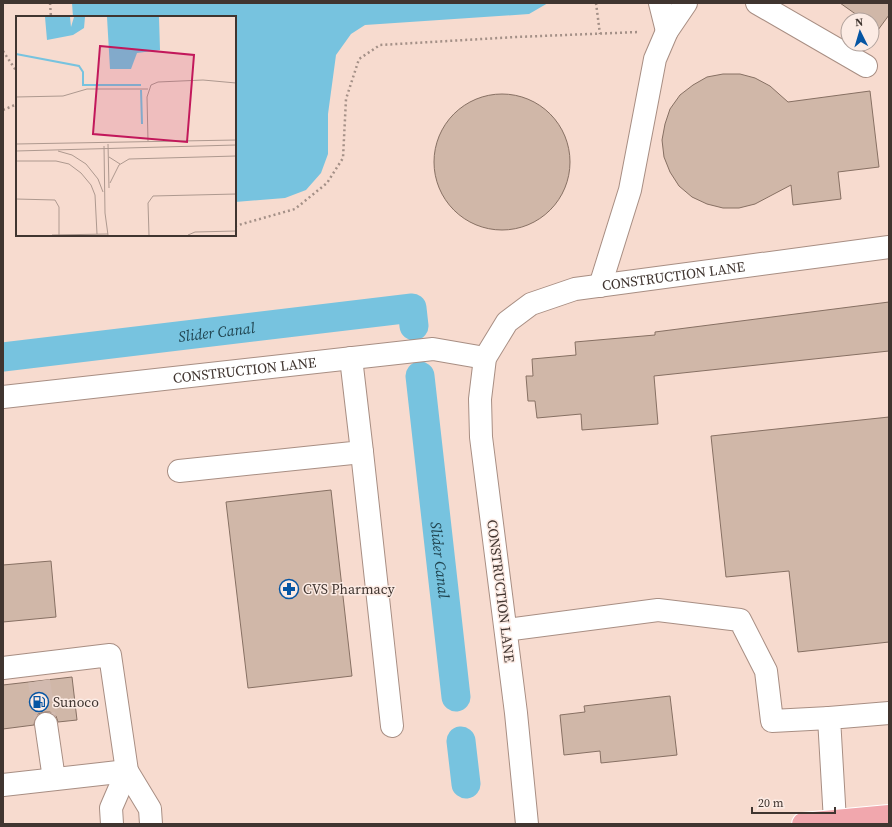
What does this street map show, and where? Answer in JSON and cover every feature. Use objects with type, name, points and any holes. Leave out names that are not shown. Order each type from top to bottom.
[{"type":"main road","points":[[803,824],[889,816]]},
{"type":"street","points":[[660,3],[667,31]]},
{"type":"street","points":[[600,286],[626,207],[655,59],[667,31],[686,3]]},
{"type":"street","points":[[757,3],[866,66]]},
{"type":"street","name":"CONSTRUCTION LANE","points":[[527,824],[506,630],[481,437],[480,399],[485,358],[506,322],[532,304],[575,289],[889,247]]},
{"type":"street","name":"CONSTRUCTION LANE","points":[[3,397],[433,349],[485,358]]},
{"type":"street","points":[[351,358],[392,726]]},
{"type":"street","points":[[179,471],[362,452]]},
{"type":"street","points":[[506,630],[658,610],[740,620],[766,671],[772,721],[889,713]]},
{"type":"street","points":[[3,668],[37,672],[110,655],[127,771],[150,809],[152,824]]},
{"type":"street","points":[[829,718],[835,821]]},
{"type":"street","points":[[46,724],[54,779]]},
{"type":"street","points":[[3,785],[127,771]]},
{"type":"street","points":[[112,824],[111,808],[127,771]]},
{"type":"path","points":[[50,3],[51,16]]},
{"type":"path","points":[[596,3],[600,34]]},
{"type":"path","points":[[236,226],[295,209],[327,183],[343,158],[346,99],[359,59],[380,46],[667,31]]},
{"type":"path","points":[[3,51],[16,70]]},
{"type":"path","points":[[3,110],[16,104]]},
{"type":"water","points":[[72,3],[548,3],[529,14],[365,25],[351,34],[336,55],[328,114],[328,154],[321,173],[306,190],[285,198],[236,202],[236,16],[73,16]]},
{"type":"building","points":[[840,3],[889,3],[889,15],[880,27],[880,12],[853,12]]},
{"type":"building","points":[[723,74],[740,74],[755,78],[770,86],[788,102],[870,91],[879,167],[838,172],[841,199],[793,205],[791,185],[755,204],[739,208],[723,208],[707,204],[692,197],[679,186],[670,172],[664,157],[662,140],[665,124],[670,109],[680,95],[707,77]]},
{"type":"building","points":[[502,94],[522,97],[534,102],[550,114],[562,130],[567,142],[570,162],[567,182],[562,194],[550,210],[534,222],[522,227],[502,230],[482,227],[470,222],[454,210],[442,194],[437,182],[434,162],[437,142],[442,130],[454,114],[470,102],[482,97]]},
{"type":"building","points":[[889,302],[889,351],[654,376],[658,424],[582,430],[581,414],[537,418],[535,401],[528,401],[526,376],[533,376],[532,359],[576,355],[575,342],[655,335],[655,332]]},
{"type":"building","points":[[889,417],[889,642],[798,652],[789,571],[726,577],[711,436]]},
{"type":"building","name":"CVS Pharmacy","points":[[331,490],[352,676],[248,688],[226,502]]},
{"type":"building","points":[[51,561],[56,617],[3,622],[3,565]]},
{"type":"building","name":"Sunoco","points":[[72,677],[77,720],[58,722],[56,716],[50,712],[45,712],[38,714],[34,725],[3,729],[3,685]]},
{"type":"building","points":[[670,696],[677,755],[601,763],[600,751],[564,755],[560,715],[585,712],[584,706]]},
{"type":"waterway","name":"Slider Canal","points":[[3,357],[412,308],[414,326]]},
{"type":"waterway","name":"Slider Canal","points":[[420,376],[456,697]]},
{"type":"waterway","name":"Slider Canal","points":[[461,741],[466,784]]},
{"type":"tunnel","points":[[39,681],[46,724]]},
{"type":"place","name":"CVS Pharmacy","points":[[289,589]]},
{"type":"place","name":"Sunoco","points":[[39,702]]}]
